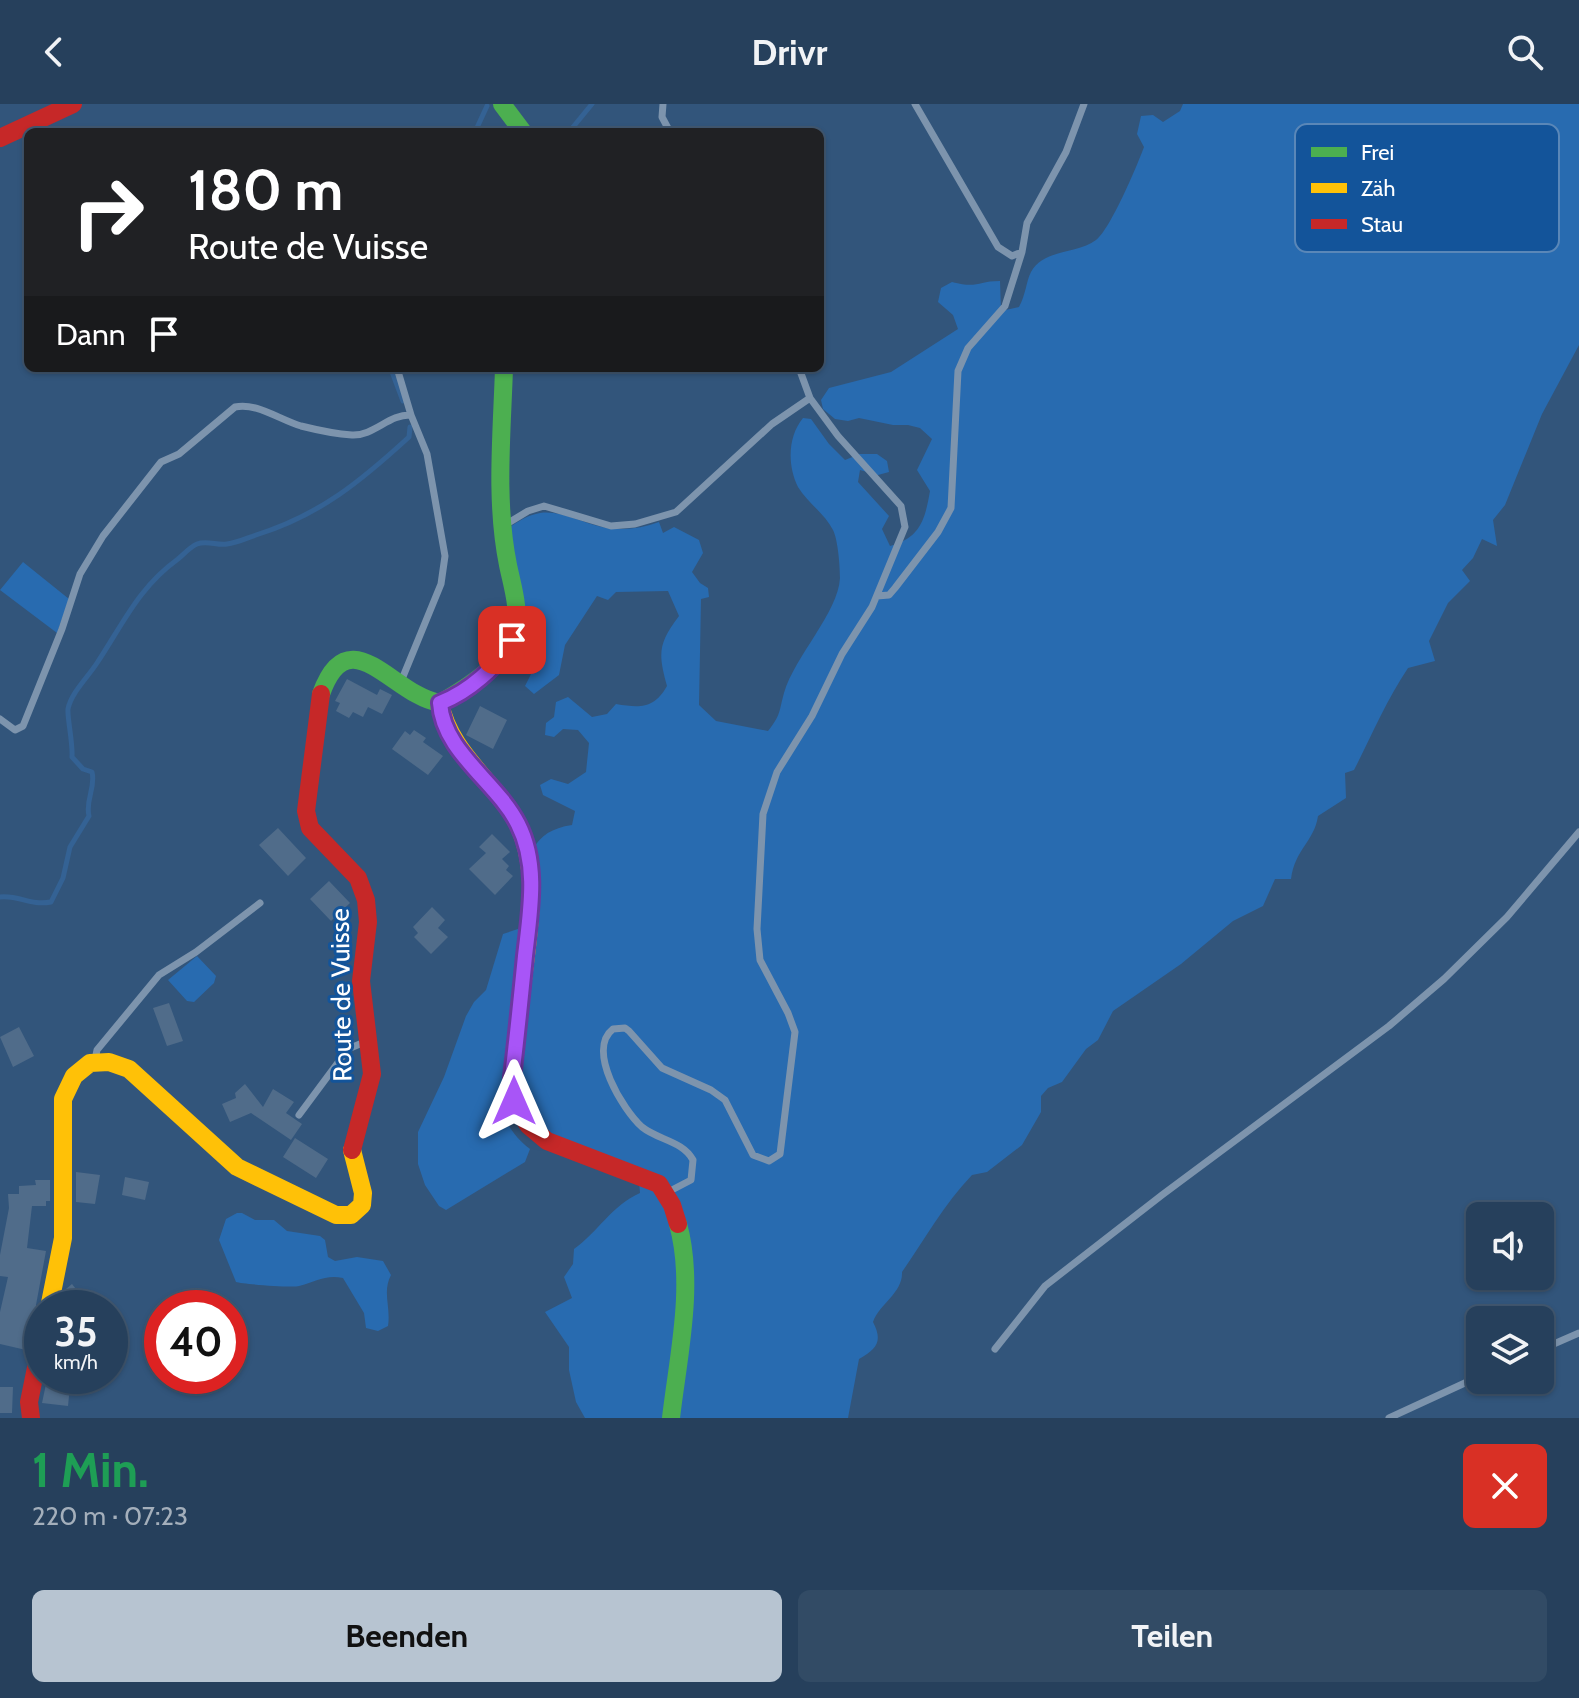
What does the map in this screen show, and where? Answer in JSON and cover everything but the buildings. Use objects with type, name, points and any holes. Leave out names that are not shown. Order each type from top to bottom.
[{"type":"street","points":[[0,138],[73,104]]},
{"type":"street","points":[[502,104],[520,128]]},
{"type":"street","points":[[504,372],[500,528],[515,602],[514,633],[505,652],[491,668],[440,703],[444,722],[457,746],[511,812],[522,834],[529,861],[531,904],[512,1077],[516,1106],[528,1125],[547,1141],[652,1180],[667,1193],[678,1225],[682,1328],[671,1418]]},
{"type":"street","name":"Route de Vuisse","points":[[95,1062],[114,1063],[129,1069],[237,1167],[328,1212],[347,1216],[358,1211],[363,1202],[351,1147],[372,1079],[361,981],[368,922],[364,889],[351,868],[310,828],[306,801],[321,693],[331,668],[345,660],[364,660],[377,666],[399,687],[419,700],[440,703]]},
{"type":"street","points":[[53,1290],[63,1238],[63,1099],[65,1089],[77,1072],[95,1062]]},
{"type":"street","points":[[31,1394],[31,1418]]},
{"type":"lane","points":[[663,104],[662,117],[668,128]]},
{"type":"lane","points":[[915,104],[998,247],[1012,256],[1022,252]]},
{"type":"lane","points":[[877,596],[889,595],[895,588],[938,532],[951,508],[958,371],[968,348],[1005,306],[1022,252],[1027,223],[1066,152],[1084,104]]},
{"type":"lane","points":[[398,372],[427,454],[445,556],[441,584],[399,687]]},
{"type":"lane","points":[[667,1193],[691,1180],[693,1160],[684,1149],[641,1126],[621,1101],[605,1064],[605,1039],[613,1029],[629,1031],[662,1068],[711,1090],[725,1100],[753,1155],[769,1161],[780,1154],[795,1032],[760,960],[757,929],[763,814],[777,772],[812,716],[842,654],[877,596],[903,535],[903,510],[892,492],[838,436],[810,398],[800,372]]},
{"type":"lane","points":[[500,528],[528,511],[544,506],[611,526],[635,524],[676,512],[772,424],[810,398]]},
{"type":"lane","points":[[0,719],[15,730],[23,726],[62,629],[80,574],[103,536],[161,462],[179,454],[235,407],[245,404],[301,426],[351,435],[411,415]]},
{"type":"lane","points":[[995,1349],[1045,1286],[1389,1026],[1444,979],[1507,917],[1579,832]]},
{"type":"lane","points":[[95,1062],[97,1050],[159,975],[196,952],[260,903]]},
{"type":"lane","points":[[299,1115],[348,1049],[369,1040]]},
{"type":"lane","points":[[1554,1344],[1579,1333]]},
{"type":"lane","points":[[1389,1418],[1466,1382]]},
{"type":"shaded area","points":[[1183,104],[1579,104],[1579,345],[1542,414],[1505,505],[1493,520],[1497,546],[1482,539],[1473,558],[1462,570],[1470,581],[1448,603],[1429,641],[1435,661],[1408,668],[1354,770],[1345,773],[1346,798],[1318,816],[1313,833],[1296,860],[1291,879],[1275,879],[1263,906],[1233,921],[1181,964],[1113,1011],[1098,1040],[1086,1049],[1062,1082],[1048,1088],[1041,1096],[1041,1112],[1022,1145],[987,1172],[972,1175],[952,1198],[902,1272],[899,1286],[873,1322],[878,1339],[874,1348],[859,1359],[848,1418],[585,1418],[576,1402],[569,1370],[569,1347],[545,1312],[572,1298],[564,1277],[573,1264],[574,1249],[621,1204],[640,1193],[638,1169],[566,1145],[529,1118],[508,1083],[502,1080],[501,1100],[506,1119],[515,1135],[530,1149],[525,1162],[446,1210],[439,1206],[425,1185],[418,1164],[418,1132],[444,1077],[466,1016],[486,990],[503,934],[527,926],[527,877],[533,849],[541,838],[554,830],[572,825],[575,811],[543,795],[540,785],[551,779],[568,784],[586,772],[589,743],[578,730],[563,729],[554,737],[545,735],[546,723],[554,717],[556,702],[568,697],[592,717],[607,714],[616,704],[639,706],[657,699],[667,686],[662,649],[667,634],[679,616],[668,591],[616,592],[608,600],[597,596],[565,645],[559,675],[534,694],[525,686],[531,674],[503,667],[513,653],[505,530],[531,516],[548,513],[617,529],[638,528],[659,522],[663,533],[674,527],[699,540],[703,553],[692,572],[708,588],[709,597],[701,599],[699,705],[716,721],[768,731],[777,717],[789,679],[832,606],[840,578],[833,530],[794,478],[791,451],[798,425],[803,418],[811,419],[845,460],[860,454],[877,454],[887,461],[889,472],[878,475],[860,470],[858,482],[889,516],[882,529],[890,546],[915,533],[926,511],[930,491],[917,470],[932,439],[920,428],[908,425],[859,418],[848,421],[835,419],[823,409],[821,400],[829,388],[891,372],[958,329],[953,315],[938,302],[941,288],[952,282],[973,285],[1000,281],[1001,311],[1019,307],[1036,265],[1052,255],[1089,244],[1102,234],[1123,197],[1144,147],[1137,134],[1141,116],[1153,115],[1163,122],[1180,111]]},
{"type":"shaded area","points":[[23,562],[69,599],[57,633],[0,590]]},
{"type":"shaded area","points":[[197,956],[216,976],[214,983],[194,1002],[187,1001],[168,980]]},
{"type":"shaded area","points":[[237,1213],[255,1220],[274,1220],[287,1231],[320,1236],[325,1240],[328,1257],[335,1261],[357,1257],[383,1261],[391,1275],[387,1287],[388,1326],[378,1331],[366,1328],[364,1313],[343,1278],[326,1278],[299,1286],[236,1282],[219,1240],[226,1219]]},
{"type":"waterway","points":[[572,128],[592,104]]},
{"type":"waterway","points":[[477,128],[487,106]]},
{"type":"waterway","points":[[392,372],[403,401]]},
{"type":"waterway","points":[[0,897],[51,902],[63,878],[70,847],[89,816],[93,783],[92,772],[83,769],[72,757],[68,709],[76,691],[152,582],[197,544],[238,542],[320,507],[391,453],[409,437],[410,427]]},
{"type":"traffic: fast","points":[[502,104],[520,128]]},
{"type":"traffic: fast","points":[[321,694],[332,671],[345,661],[359,660],[406,688],[440,703],[484,674],[509,644],[517,616],[502,516],[500,467],[504,372]]},
{"type":"traffic: fast","points":[[671,1418],[685,1296],[683,1247],[678,1224]]},
{"type":"traffic: slow","points":[[440,703],[451,734],[510,811],[527,850],[531,893],[523,980]]},
{"type":"traffic: slow","points":[[53,1290],[63,1238],[63,1099],[74,1076],[90,1063],[109,1062],[129,1069],[237,1167],[336,1215],[351,1215],[362,1205],[363,1193],[352,1150]]},
{"type":"traffic: jam","points":[[0,138],[73,104]]},
{"type":"traffic: jam","points":[[321,694],[306,811],[310,828],[358,878],[366,900],[368,922],[361,981],[372,1074],[352,1150]]},
{"type":"traffic: jam","points":[[523,980],[512,1077],[516,1106],[528,1125],[547,1141],[659,1184],[672,1205],[678,1224]]},
{"type":"traffic: jam","points":[[31,1394],[31,1418]]},
{"type":"route","points":[[512,640],[482,676],[440,703],[441,716],[457,746],[511,812],[522,834],[529,861],[531,904],[512,1077],[514,1101]]}]
